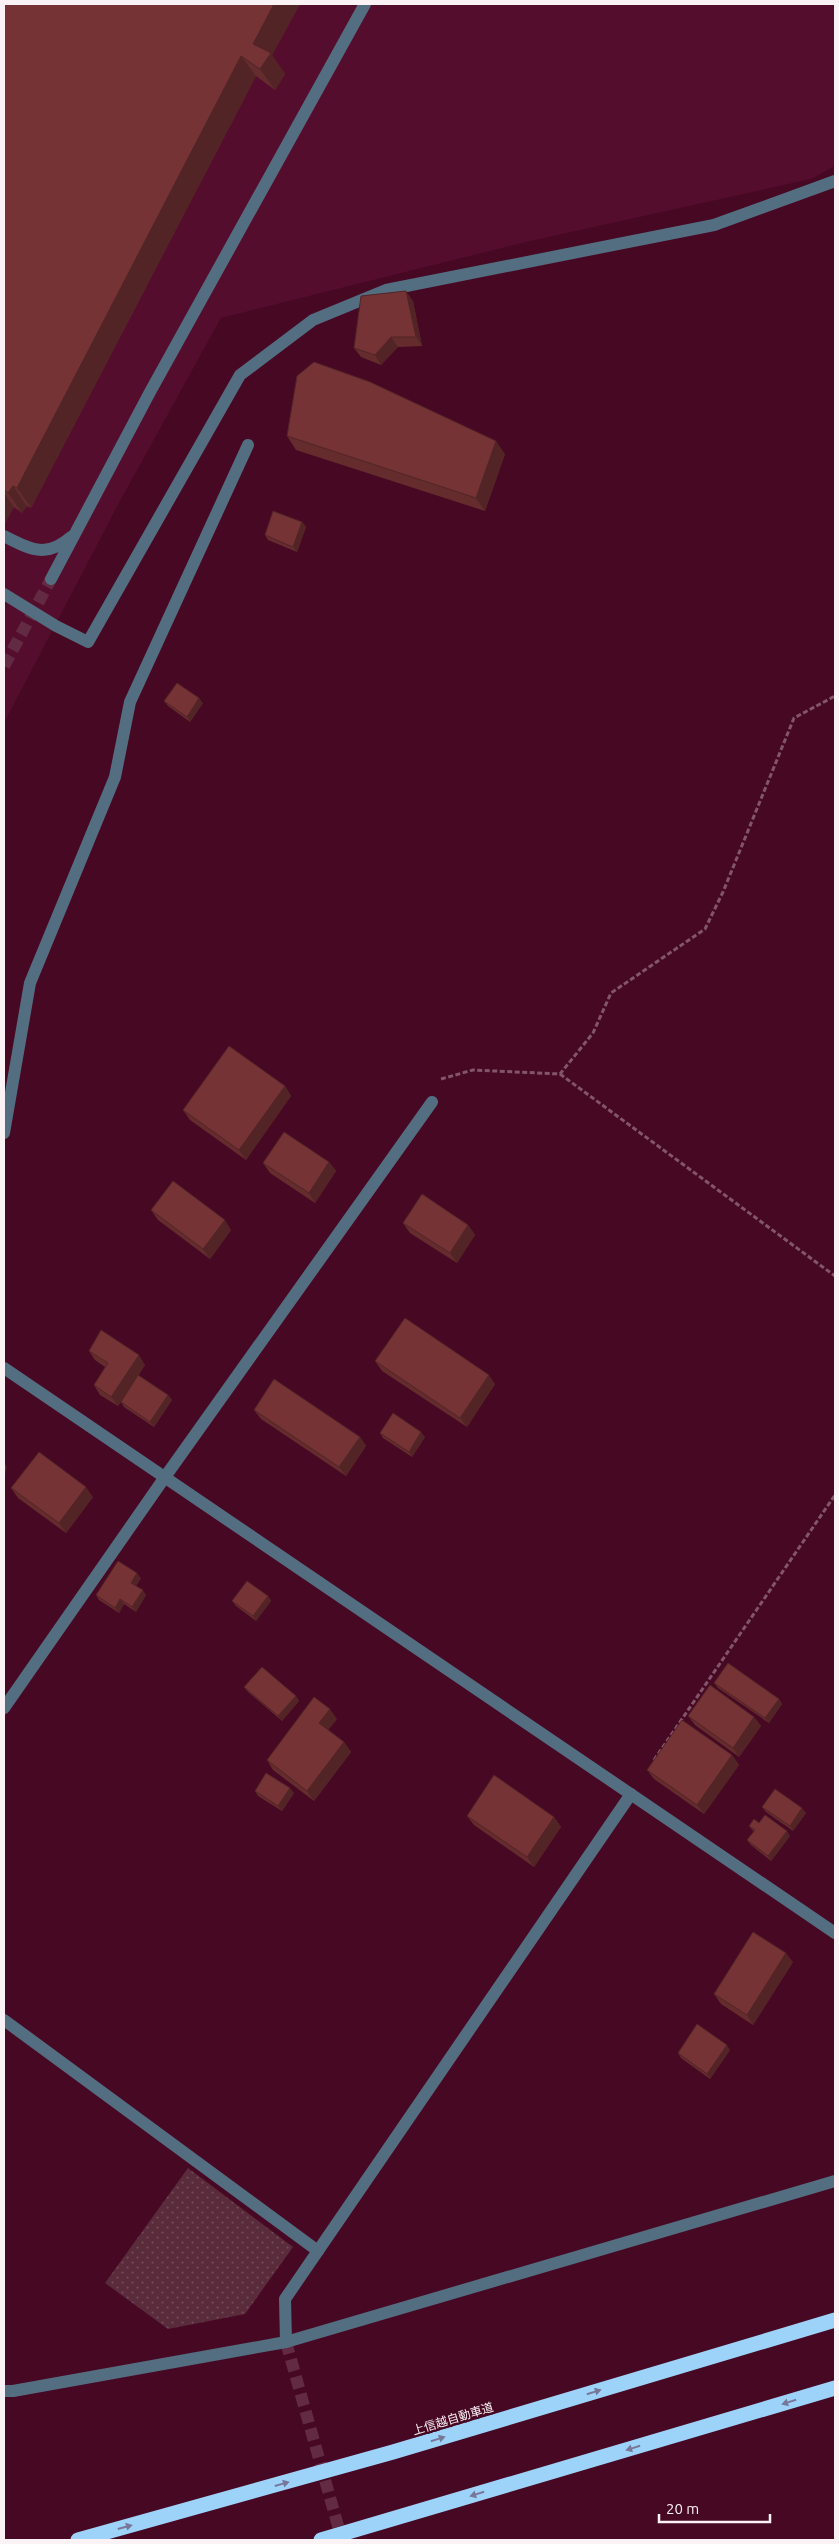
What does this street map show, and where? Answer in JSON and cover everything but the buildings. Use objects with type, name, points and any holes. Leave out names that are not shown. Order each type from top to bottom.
[{"type":"highway","name":"上信越自動車道","points":[[78,2540],[393,2452],[835,2320]]},
{"type":"highway","points":[[321,2540],[835,2388]]},
{"type":"street","points":[[51,579],[150,392],[365,4]]},
{"type":"street","points":[[4,594],[56,626],[88,642],[240,375],[313,320],[386,290],[714,225],[835,181]]},
{"type":"street","points":[[4,1133],[30,982],[115,777],[130,702],[248,444]]},
{"type":"street","points":[[4,536],[29,549],[49,551],[60,547],[74,534]]},
{"type":"street","points":[[4,1708],[165,1477],[432,1102]]},
{"type":"street","points":[[4,1368],[835,1933]]},
{"type":"street","points":[[286,2342],[285,2299],[631,1794]]},
{"type":"street","points":[[4,2020],[318,2251]]},
{"type":"street","points":[[4,2391],[286,2342],[835,2181]]},
{"type":"path","points":[[560,1074],[593,1033],[611,993],[705,928],[723,892],[794,718],[835,696]]},
{"type":"path","points":[[432,1102],[442,1078],[473,1070],[560,1074],[835,1276]]},
{"type":"path","points":[[631,1794],[835,1495]]},
{"type":"shaded area","points":[[4,4],[835,4],[835,159],[833,167],[811,179],[526,242],[221,318],[120,501],[4,723]]},
{"type":"shaded area","points":[[188,2168],[293,2247],[245,2314],[168,2329],[105,2283]]},
{"type":"tunnel","points":[[4,666],[51,579]]},
{"type":"tunnel","points":[[286,2342],[342,2540]]}]
